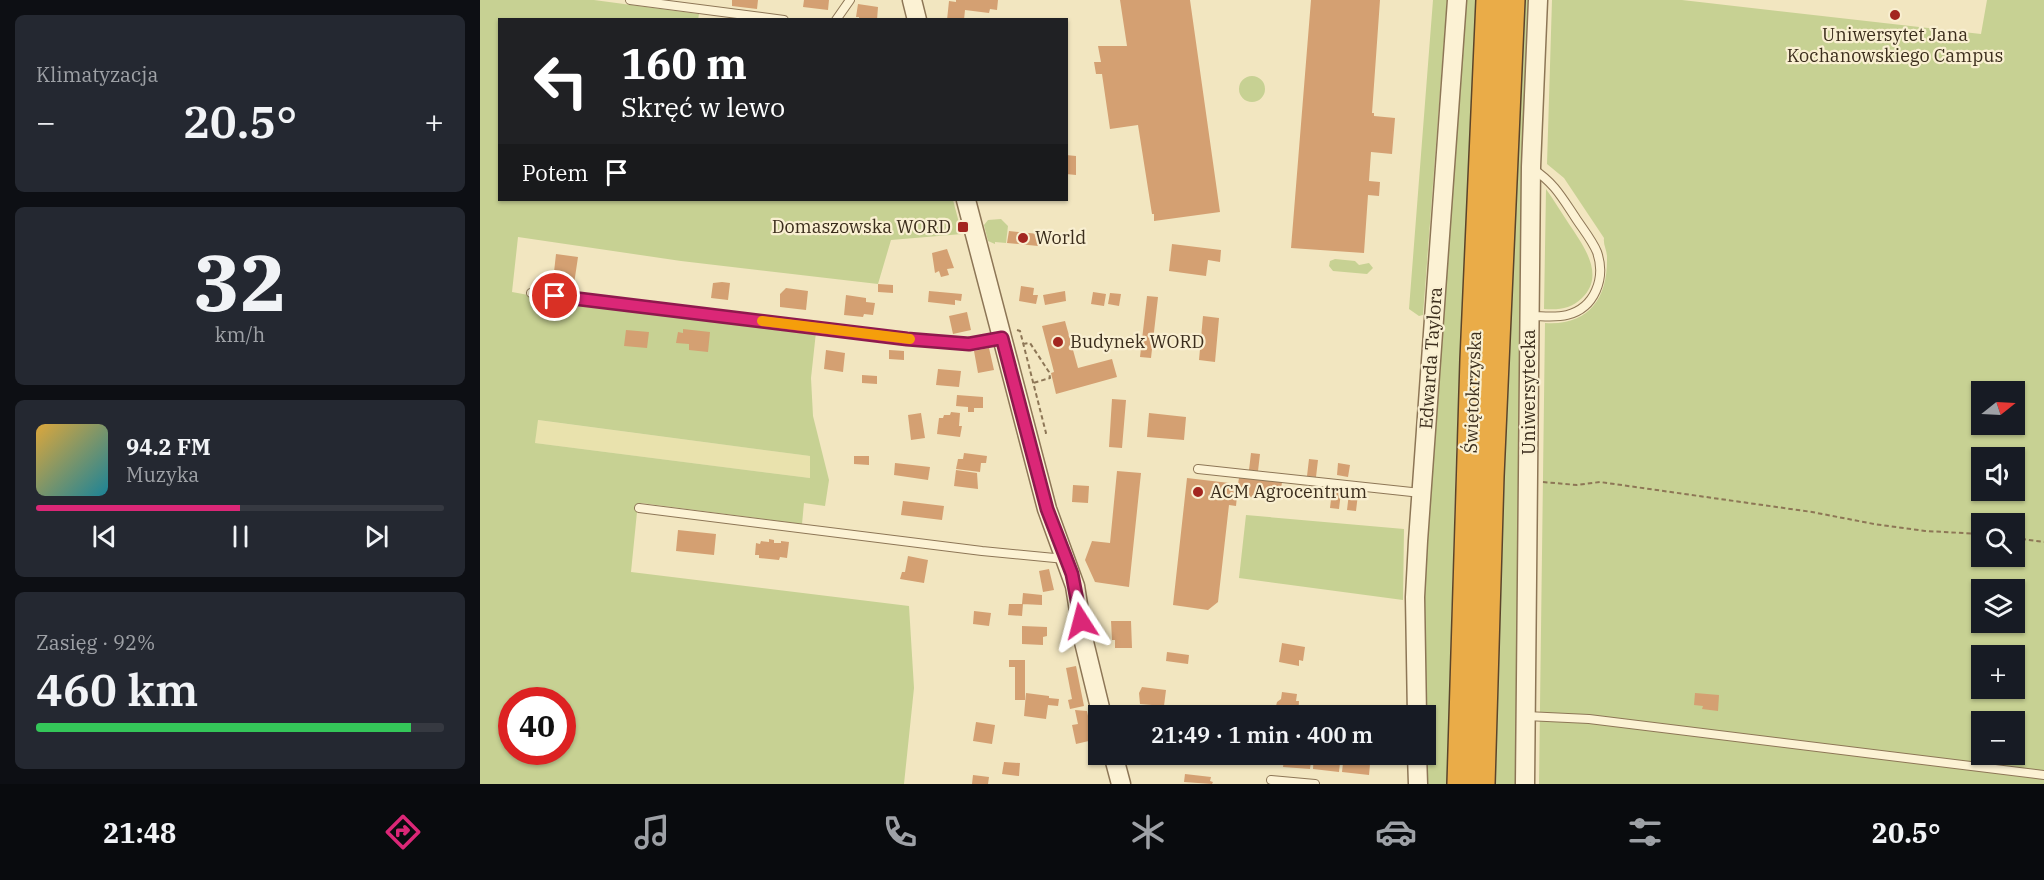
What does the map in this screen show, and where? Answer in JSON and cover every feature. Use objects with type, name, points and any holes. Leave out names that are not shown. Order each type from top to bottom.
[{"type":"highway","name":"Świętokrzyska","points":[[1461,784],[1473,372],[1491,0]]},
{"type":"highway","name":"Świętokrzyska","points":[[1482,784],[1490,476],[1511,0]]},
{"type":"street","points":[[912,0],[916,18]]},
{"type":"street","name":"Edwarda Taylora","points":[[1417,705],[1415,597],[1457,0]]},
{"type":"street","name":"Uniwersytecka","points":[[1525,784],[1531,167],[1538,0]]},
{"type":"street","points":[[966,201],[1008,335],[1047,509],[1075,586],[1087,658],[1099,705]]},
{"type":"street","points":[[1116,765],[1121,784]]},
{"type":"street","points":[[1417,765],[1418,784]]},
{"type":"lane","points":[[630,0],[769,18]]},
{"type":"lane","points":[[837,18],[850,0]]},
{"type":"lane","points":[[1529,316],[1564,316],[1579,310],[1592,300],[1599,283],[1600,272],[1594,246],[1551,182],[1531,167]]},
{"type":"lane","points":[[531,293],[907,339],[969,344],[1008,335]]},
{"type":"lane","points":[[1198,469],[1421,492]]},
{"type":"lane","points":[[639,508],[982,551],[1066,559]]},
{"type":"lane","points":[[1526,716],[1589,719],[2044,775]]},
{"type":"lane","points":[[1271,780],[1316,784]]},
{"type":"path","points":[[1008,335],[1020,331],[1046,433],[1037,434]]},
{"type":"path","points":[[1023,344],[1030,343],[1049,372],[1050,378],[1034,383]]},
{"type":"path","points":[[1528,481],[1577,484],[1600,482],[1812,512],[1874,524],[1925,531],[1971,533]]},
{"type":"path","points":[[2025,539],[2044,542]]},
{"type":"shaded area","points":[[537,420],[810,456],[810,478],[535,443]]},
{"type":"green space","points":[[480,0],[594,0],[699,14],[698,18],[498,18],[498,201],[953,201],[962,234],[891,240],[878,284],[681,261],[518,237],[512,292],[594,307],[816,332],[811,378],[813,416],[829,480],[825,506],[804,503],[802,524],[641,503],[637,512],[631,572],[909,606],[914,688],[904,784],[480,784]],"holes":[[[538,420],[810,456],[810,478],[535,443]]]},
{"type":"green space","points":[[1433,0],[1447,0],[1423,315],[1419,316],[1409,309]]},
{"type":"green space","points":[[1464,0],[1478,0],[1456,456],[1447,784],[1424,784],[1424,765],[1436,765],[1436,705],[1424,705],[1423,566]]},
{"type":"green space","points":[[1523,0],[1534,0],[1520,784],[1491,784],[1500,506]]},
{"type":"green space","points":[[1552,0],[1682,0],[1981,34],[1987,0],[2044,0],[2044,784],[1539,784],[1545,323],[1573,320],[1593,306],[1604,285],[1607,257],[1604,238],[1564,178],[1547,164]]},
{"type":"green space","points":[[1252,76],[1261,80],[1265,89],[1261,98],[1252,102],[1243,98],[1239,89],[1243,80]]},
{"type":"green space","points":[[1546,189],[1586,251],[1592,270],[1589,289],[1582,298],[1569,307],[1560,309],[1544,309]]},
{"type":"green space","points":[[1001,219],[1008,226],[1006,243],[995,242],[995,244],[988,241],[984,225],[988,220]]},
{"type":"green space","points":[[1335,259],[1355,261],[1359,265],[1369,263],[1373,268],[1367,274],[1333,271],[1329,266],[1330,261]]},
{"type":"green space","points":[[1246,515],[1404,529],[1403,600],[1239,578]]},
{"type":"building","points":[[732,0],[758,0],[757,9],[732,6]]},
{"type":"building","points":[[804,0],[829,0],[828,10],[803,7]]},
{"type":"building","points":[[956,0],[998,0],[997,10],[990,9],[989,13],[965,10],[964,18],[947,18],[949,1],[956,2]]},
{"type":"building","points":[[1120,0],[1190,0],[1220,212],[1154,221],[1138,125],[1110,129],[1102,74],[1096,74],[1094,62],[1101,62],[1098,46],[1127,46]]},
{"type":"building","points":[[1311,0],[1380,0],[1372,113],[1374,116],[1395,118],[1392,154],[1371,152],[1369,181],[1380,182],[1379,196],[1368,195],[1364,253],[1291,248]]},
{"type":"building","points":[[858,4],[878,7],[877,18],[856,17]]},
{"type":"building","points":[[1068,155],[1076,156],[1076,175],[1068,174]]},
{"type":"building","name":"World","points":[[1009,231],[1039,234],[1038,246],[1007,243]]},
{"type":"building","points":[[1172,244],[1221,250],[1220,262],[1208,260],[1206,276],[1169,271]]},
{"type":"building","points":[[947,249],[954,268],[947,269],[949,275],[941,277],[939,271],[935,273],[932,253]]},
{"type":"building","points":[[556,254],[578,257],[574,284],[553,281]]},
{"type":"building","points":[[713,283],[730,283],[728,300],[711,298]]},
{"type":"building","points":[[878,284],[893,285],[893,293],[878,292]]},
{"type":"building","points":[[1021,286],[1034,288],[1033,295],[1038,295],[1036,304],[1019,301]]},
{"type":"building","points":[[786,288],[808,291],[806,310],[780,307],[780,294]]},
{"type":"building","points":[[929,291],[962,294],[961,301],[955,300],[955,305],[928,302]]},
{"type":"building","points":[[1065,291],[1066,301],[1045,305],[1043,295]]},
{"type":"building","points":[[1093,292],[1106,294],[1104,306],[1091,304]]},
{"type":"building","points":[[1110,293],[1121,294],[1119,306],[1108,304]]},
{"type":"building","points":[[846,295],[866,298],[866,302],[875,303],[873,315],[864,314],[863,317],[844,315]]},
{"type":"building","points":[[1147,296],[1158,297],[1151,358],[1140,357]]},
{"type":"building","points":[[967,312],[971,330],[953,334],[949,316]]},
{"type":"building","points":[[1203,316],[1219,318],[1215,362],[1199,360]]},
{"type":"building","name":"Budynek WORD","points":[[1065,321],[1078,368],[1112,359],[1117,377],[1056,394],[1051,373],[1054,372],[1042,326]]},
{"type":"building","points":[[683,329],[710,332],[708,352],[689,350],[689,344],[676,343],[678,332],[683,333]]},
{"type":"building","points":[[626,330],[649,332],[647,348],[624,346]]},
{"type":"building","points":[[989,348],[994,370],[978,373],[974,351]]},
{"type":"building","points":[[826,350],[845,353],[843,372],[824,369]]},
{"type":"building","points":[[889,350],[904,351],[904,360],[889,359]]},
{"type":"building","points":[[938,369],[961,371],[959,387],[936,385]]},
{"type":"building","points":[[862,375],[877,376],[877,384],[862,383]]},
{"type":"building","points":[[957,395],[983,397],[983,408],[974,408],[974,412],[968,412],[968,407],[956,406]]},
{"type":"building","points":[[1112,399],[1126,400],[1122,448],[1109,447]]},
{"type":"building","points":[[951,412],[960,413],[959,426],[962,426],[960,437],[937,434],[939,418],[950,415]]},
{"type":"building","points":[[921,413],[925,438],[911,440],[908,415]]},
{"type":"building","points":[[1149,413],[1186,417],[1184,440],[1147,437]]},
{"type":"building","points":[[964,453],[987,456],[986,463],[981,463],[980,472],[956,469],[958,459],[963,459]]},
{"type":"building","points":[[1251,453],[1260,454],[1258,471],[1249,470]]},
{"type":"building","points":[[854,456],[869,456],[869,465],[854,464]]},
{"type":"building","points":[[1309,459],[1318,460],[1316,477],[1307,476]]},
{"type":"building","points":[[895,463],[930,467],[928,480],[894,475]]},
{"type":"building","points":[[1338,463],[1350,465],[1348,477],[1337,475]]},
{"type":"building","points":[[956,470],[977,473],[978,489],[954,486]]},
{"type":"building","points":[[1117,471],[1141,473],[1129,587],[1095,582],[1085,560],[1092,541],[1110,543]]},
{"type":"building","points":[[1187,478],[1238,484],[1239,478],[1282,482],[1280,500],[1237,496],[1236,506],[1229,505],[1218,602],[1208,610],[1173,605]]},
{"type":"building","points":[[1073,485],[1089,486],[1088,503],[1072,502]]},
{"type":"building","points":[[1332,491],[1341,492],[1339,509],[1330,508]]},
{"type":"building","points":[[1349,493],[1358,494],[1356,511],[1347,510]]},
{"type":"building","points":[[903,501],[944,506],[942,520],[901,515]]},
{"type":"building","points":[[678,530],[716,534],[714,555],[676,551]]},
{"type":"building","points":[[769,539],[774,540],[774,543],[789,542],[787,558],[780,557],[779,560],[759,558],[759,555],[755,555],[756,543],[769,542]]},
{"type":"building","points":[[908,556],[928,560],[924,583],[900,579],[902,572],[905,572]]},
{"type":"building","points":[[1049,569],[1054,590],[1043,592],[1039,571]]},
{"type":"building","points":[[1023,593],[1042,595],[1042,605],[1022,604]]},
{"type":"building","points":[[1009,604],[1023,604],[1022,616],[1008,615]]},
{"type":"building","points":[[974,611],[991,613],[989,626],[973,624]]},
{"type":"building","points":[[1111,621],[1131,621],[1132,648],[1115,648]]},
{"type":"building","points":[[1022,626],[1047,627],[1047,636],[1043,637],[1043,645],[1022,644]]},
{"type":"building","points":[[1282,643],[1305,647],[1303,661],[1299,660],[1299,666],[1279,662]]},
{"type":"building","points":[[1167,652],[1189,655],[1188,664],[1166,661]]},
{"type":"building","points":[[1009,660],[1025,660],[1025,700],[1015,700],[1015,667],[1009,667]]},
{"type":"building","points":[[1076,666],[1084,706],[1070,709],[1068,700],[1072,699],[1066,668]]},
{"type":"building","points":[[1142,687],[1166,690],[1164,705],[1140,704],[1139,693]]},
{"type":"building","points":[[1282,692],[1297,694],[1296,701],[1299,701],[1299,705],[1276,705],[1281,699]]},
{"type":"building","points":[[1026,693],[1059,699],[1058,706],[1048,705],[1046,719],[1024,716]]},
{"type":"building","points":[[1695,693],[1719,695],[1718,711],[1702,709],[1703,706],[1694,705]]},
{"type":"building","points":[[1075,710],[1087,711],[1088,741],[1076,744],[1072,725],[1078,724]]},
{"type":"building","points":[[976,722],[995,725],[992,744],[973,741]]},
{"type":"building","points":[[1004,762],[1020,763],[1019,776],[1002,774]]},
{"type":"building","points":[[1283,765],[1311,765],[1310,769],[1283,767]]},
{"type":"building","points":[[1313,765],[1340,765],[1339,772],[1313,769]]},
{"type":"building","points":[[1343,765],[1370,765],[1369,775],[1342,772]]},
{"type":"building","points":[[1185,774],[1211,777],[1210,781],[1213,782],[1212,784],[1184,782]]},
{"type":"building","points":[[973,775],[989,777],[988,784],[972,784]]},
{"type":"slow traffic","points":[[762,321],[910,339]]},
{"type":"place","name":"Uniwersytet Jana Kochanowskiego Campus","points":[[1895,15]]},
{"type":"place","name":"Domaszowska WORD","points":[[963,227]]},
{"type":"place","name":"World","points":[[1023,238]]},
{"type":"place","name":"Budynek WORD","points":[[1058,342]]},
{"type":"place","name":"ACM Agrocentrum","points":[[1198,492]]},
{"type":"route","points":[[555,296],[907,339],[969,344],[1002,338],[1047,509],[1072,574],[1081,621]]}]
